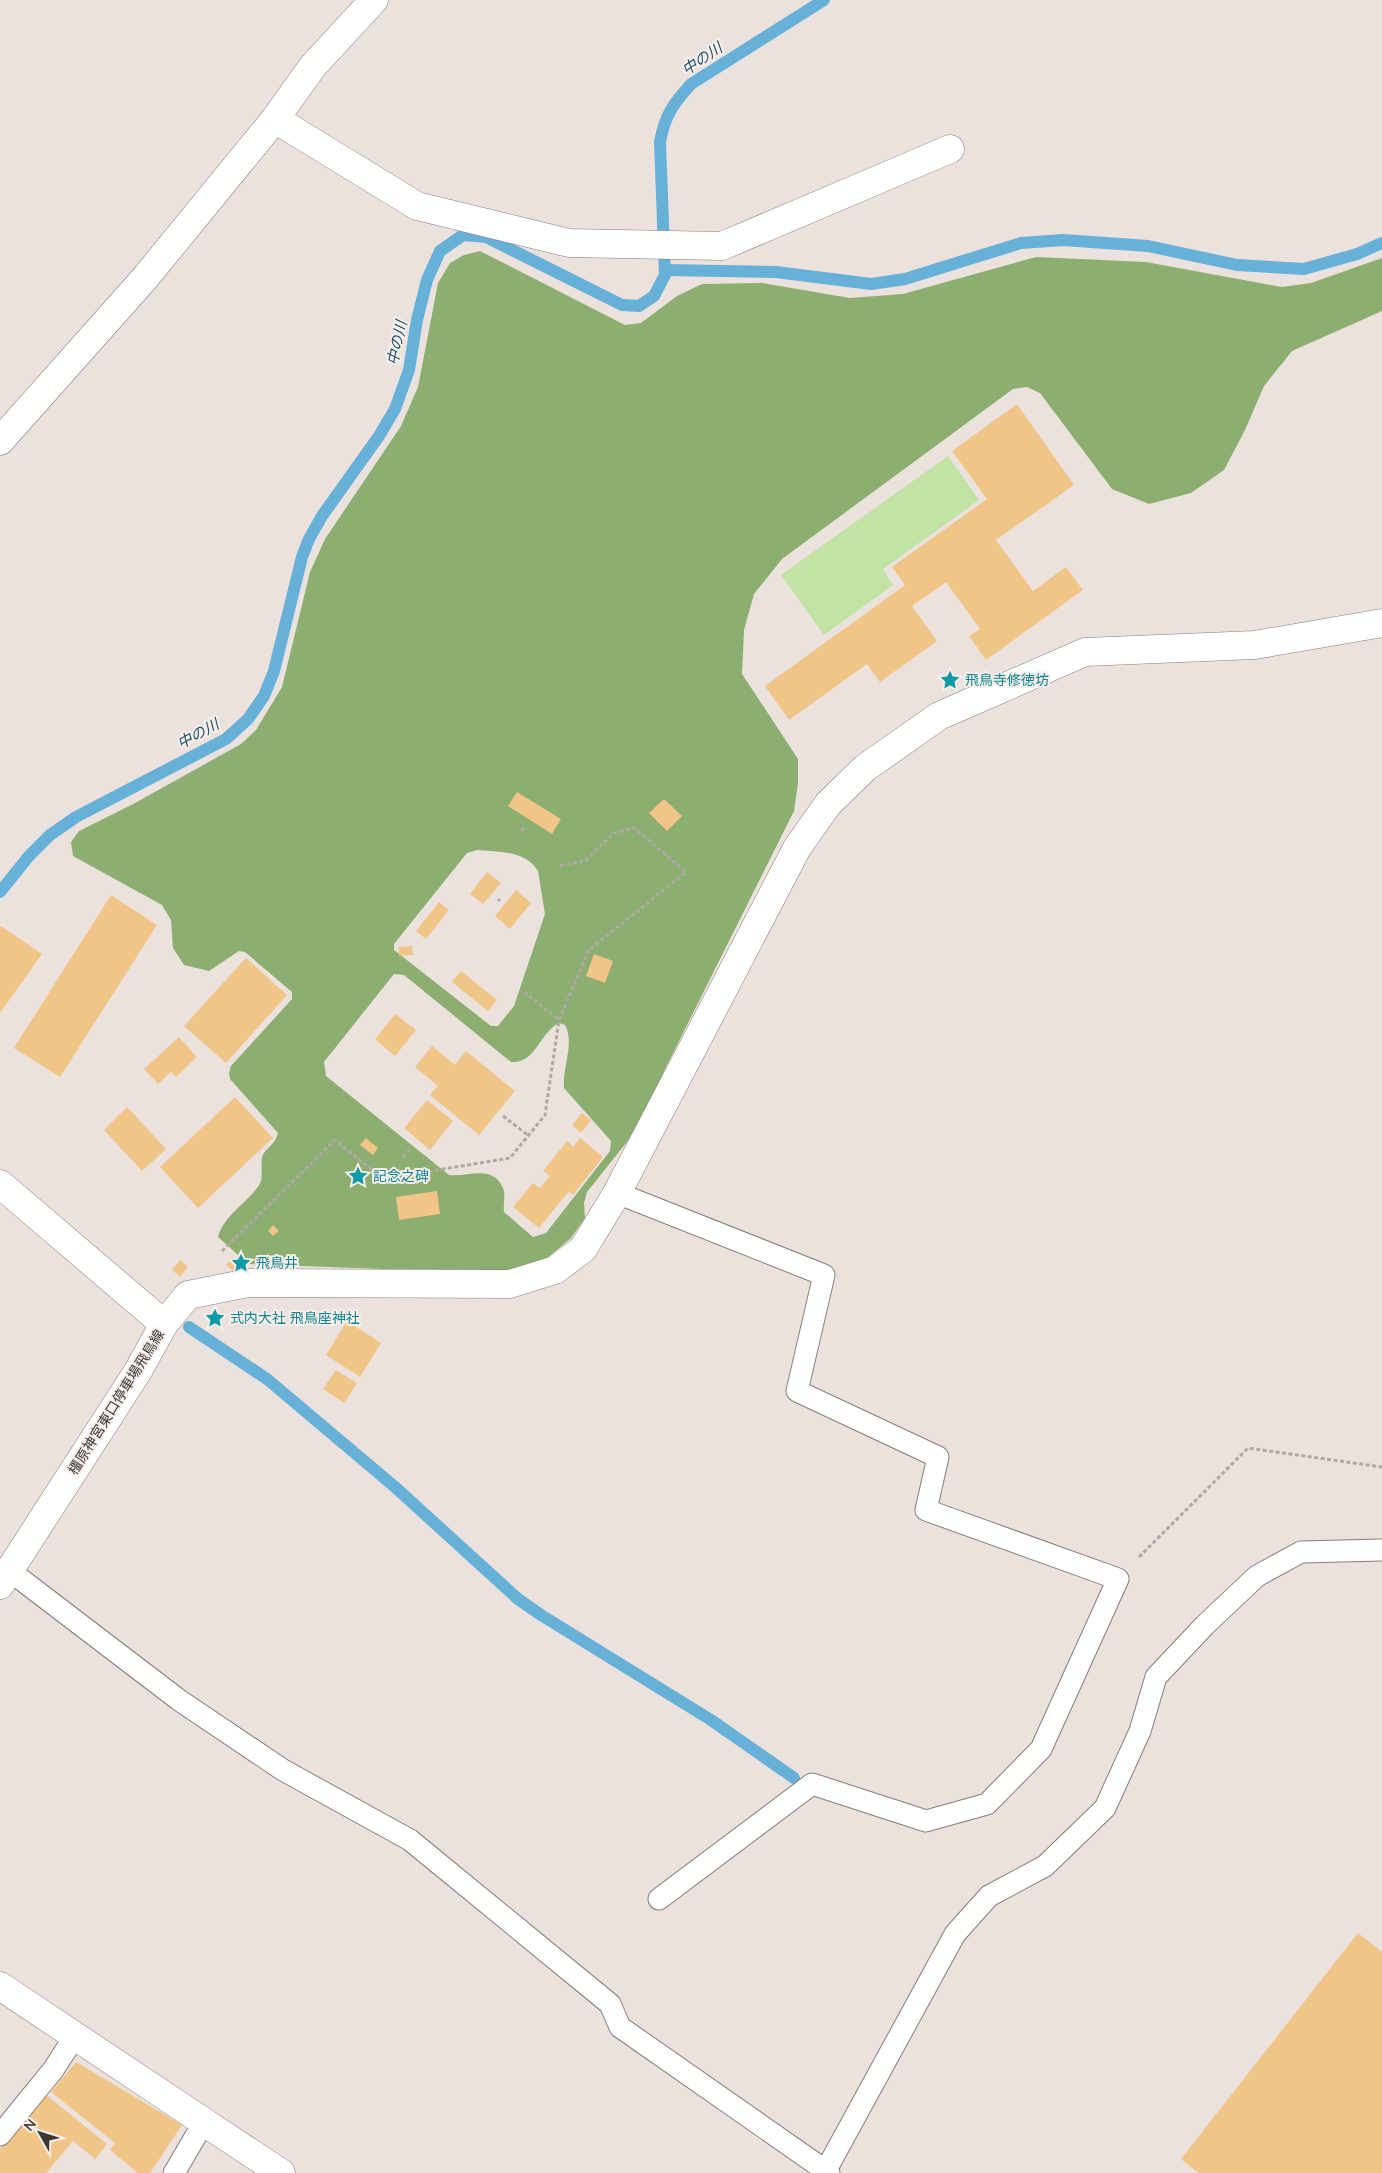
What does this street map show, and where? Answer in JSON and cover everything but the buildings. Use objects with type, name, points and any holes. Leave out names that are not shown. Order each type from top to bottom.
[{"type":"street","points":[[0,440],[145,278],[275,119],[313,66],[374,0]]},
{"type":"street","points":[[275,119],[417,206],[569,243],[722,246],[950,149]]},
{"type":"street","points":[[164,1324],[188,1295],[248,1283],[510,1284],[555,1270],[583,1249],[617,1194],[797,848],[828,804],[865,768],[939,716],[1085,652],[1255,645],[1382,623]]},
{"type":"street","name":"橿原神宮東口停車場飛鳥線","points":[[0,1184],[164,1324],[138,1371],[5,1578]]},
{"type":"street","points":[[0,1986],[281,2173]]},
{"type":"lane","points":[[617,1194],[824,1275],[796,1391],[938,1456],[926,1510],[1118,1579],[1041,1749],[987,1804],[926,1821],[812,1784],[659,1899]]},
{"type":"lane","points":[[5,1578],[267,1759],[344,1805],[410,1840],[610,2004],[620,2027],[828,2171],[955,1934],[989,1896],[1045,1866],[1105,1808],[1140,1730],[1156,1677],[1257,1576],[1301,1552],[1382,1550]]},
{"type":"lane","points":[[0,2135],[53,2070],[75,2036]]},
{"type":"lane","points":[[174,2173],[204,2122]]},
{"type":"path","points":[[237,1236],[335,1140],[384,1179],[510,1158],[545,1115],[559,1020],[589,950],[686,872],[634,828],[614,833],[584,862],[558,866]]},
{"type":"path","points":[[524,992],[559,1020]]},
{"type":"path","points":[[503,1116],[528,1136]]},
{"type":"path","points":[[404,1156],[411,1148]]},
{"type":"path","points":[[1118,1579],[1248,1448],[1382,1466]]},
{"type":"green space","points":[[480,251],[625,325],[641,323],[677,296],[702,284],[762,283],[850,298],[903,294],[1036,257],[1146,262],[1282,287],[1311,283],[1382,258],[1382,311],[1292,351],[1264,386],[1245,430],[1224,470],[1191,493],[1149,504],[1112,489],[1040,393],[1027,387],[1013,389],[782,559],[754,594],[744,630],[742,674],[798,759],[798,783],[794,811],[664,1071],[646,1118],[587,1192],[584,1203],[585,1218],[571,1238],[546,1259],[517,1269],[463,1272],[248,1264],[218,1237],[225,1223],[259,1185],[262,1177],[262,1158],[265,1151],[275,1141],[278,1133],[230,1079],[229,1073],[231,1066],[292,999],[292,992],[245,952],[239,951],[209,971],[184,965],[173,948],[171,920],[162,905],[73,856],[71,842],[79,831],[135,803],[241,744],[256,730],[282,687],[310,572],[325,539],[401,426],[418,387],[438,283],[450,263],[464,255]],"holes":[[[477,850],[511,853],[533,864],[538,871],[545,914],[514,1006],[498,1026],[491,1026],[394,950],[394,944],[467,853]],[[394,974],[404,975],[511,1062],[526,1058],[552,1028],[559,1023],[565,1025],[568,1032],[569,1048],[564,1088],[611,1141],[610,1151],[546,1233],[533,1237],[504,1212],[504,1191],[493,1176],[480,1173],[449,1175],[326,1076],[324,1062]]]},
{"type":"green space","points":[[948,456],[979,500],[883,569],[893,585],[824,635],[781,575]]},
{"type":"waterway","name":"中の川","points":[[0,892],[29,856],[50,835],[76,817],[226,739],[248,719],[264,696],[274,671],[302,557],[309,539],[322,516],[379,436],[395,409],[409,370],[417,320],[427,280],[440,251],[463,235],[486,237],[622,305],[639,306],[654,296],[665,275],[660,142],[664,124],[671,110],[691,84],[824,0]]},
{"type":"waterway","points":[[665,270],[776,272],[871,284],[905,279],[1021,243],[1063,240],[1148,246],[1237,265],[1304,269],[1357,254],[1382,243]]},
{"type":"waterway","points":[[189,1327],[267,1379],[395,1487],[518,1599],[711,1720],[794,1778]]},
{"type":"place","name":"飛鳥寺修徳坊","points":[[950,680]]},
{"type":"place","name":"記念之碑","points":[[358,1176]]},
{"type":"place","name":"飛鳥井","points":[[241,1263]]},
{"type":"place","name":"式内大社 飛鳥座神社","points":[[215,1318]]}]
